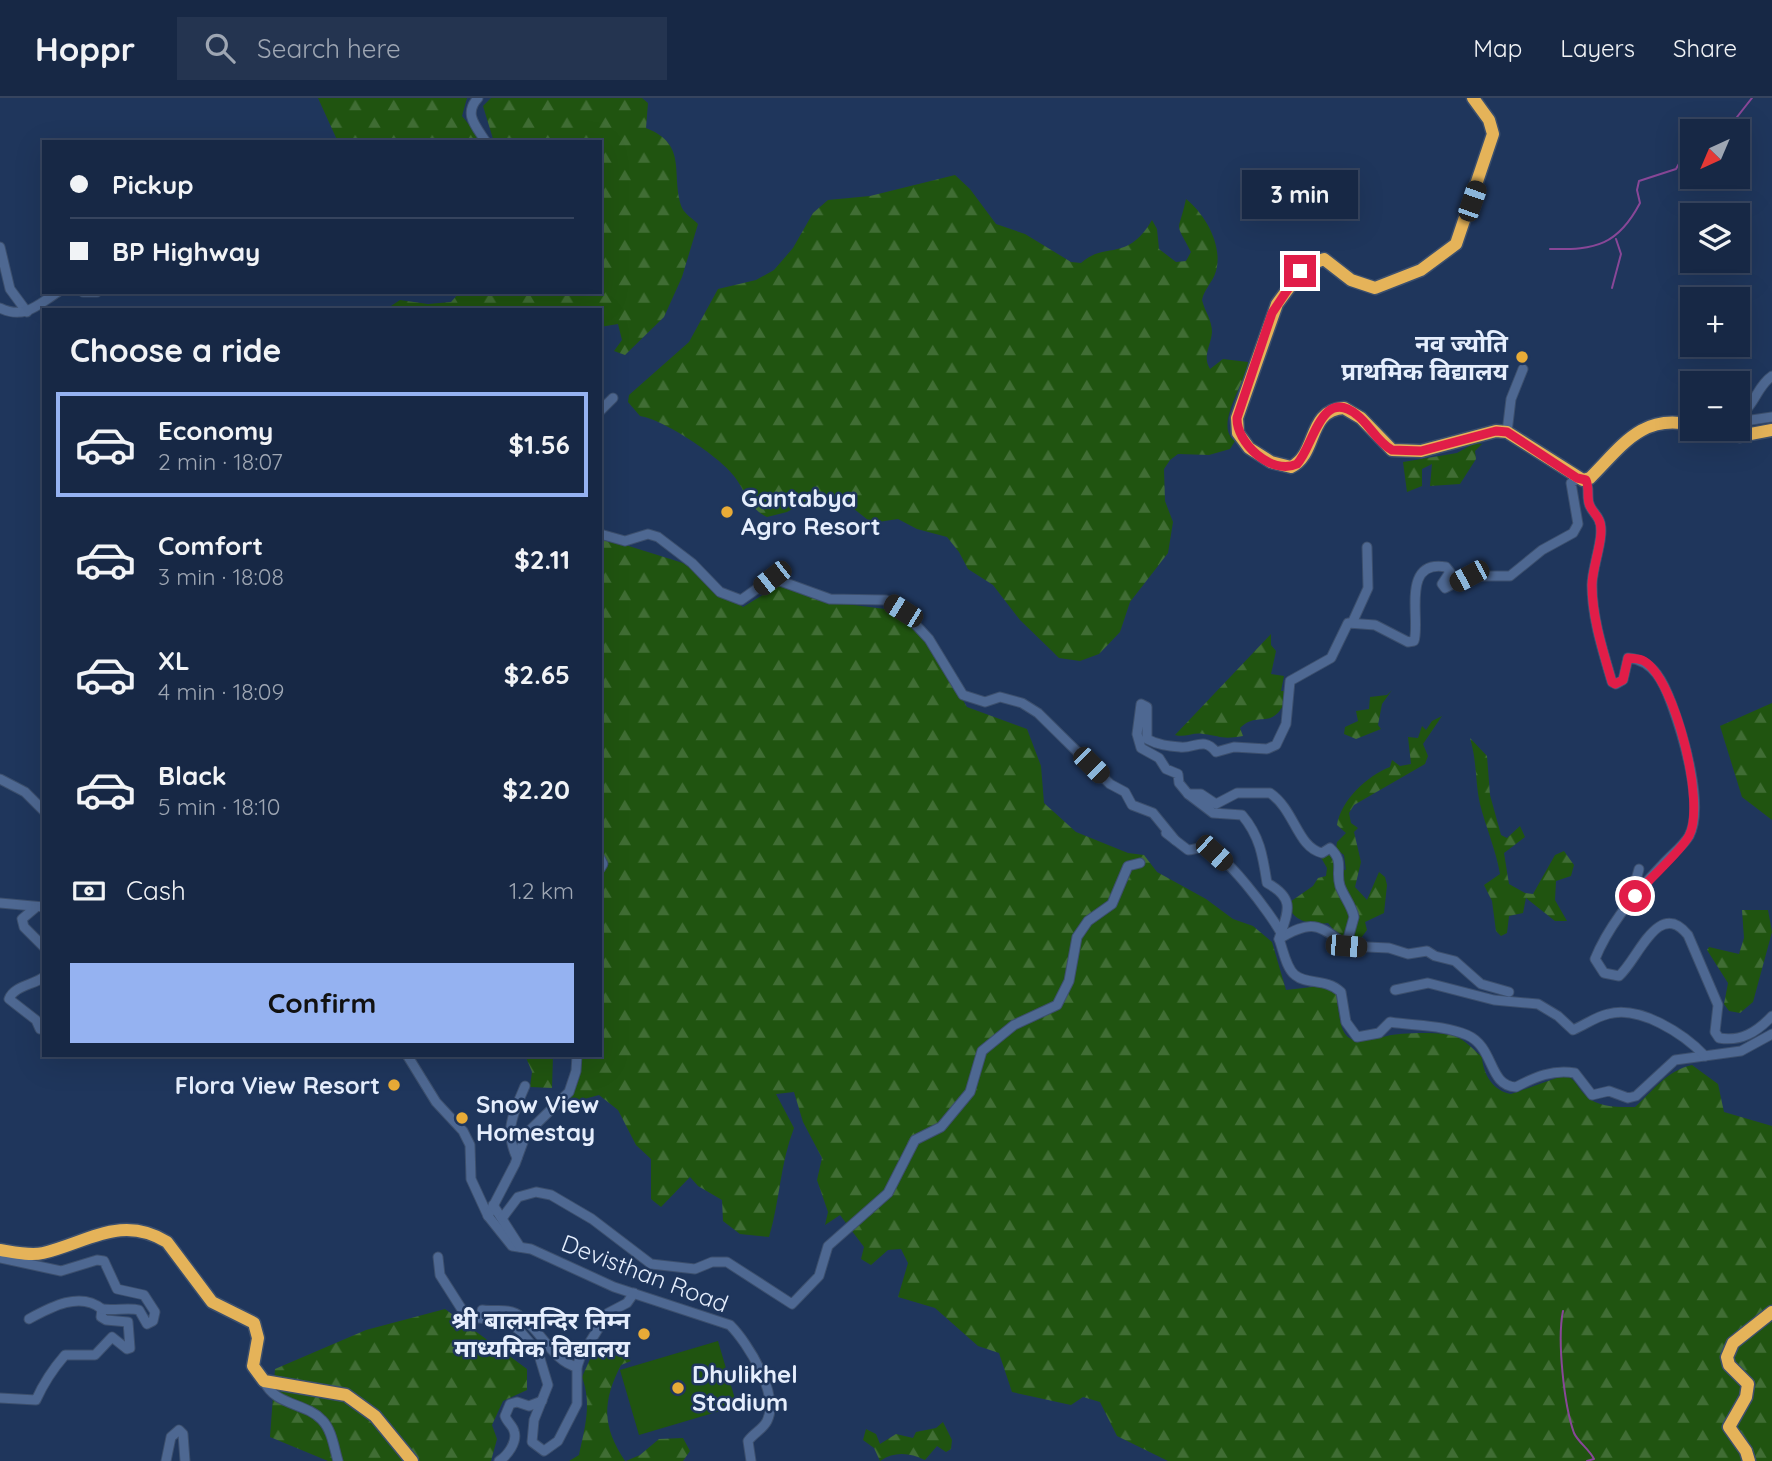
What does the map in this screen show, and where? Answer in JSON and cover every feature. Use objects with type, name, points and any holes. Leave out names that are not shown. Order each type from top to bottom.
[{"type":"highway","points":[[1473,98],[1489,120],[1493,134],[1456,243],[1421,270],[1375,288],[1351,280],[1324,259],[1304,267],[1272,313],[1237,426],[1241,439],[1271,462],[1291,467],[1305,455],[1318,421],[1333,409],[1352,410],[1386,447],[1403,452],[1450,445],[1496,431],[1507,432],[1582,479],[1627,440],[1649,425],[1665,422],[1680,424]]},
{"type":"highway","points":[[1750,434],[1772,430]]},
{"type":"highway","points":[[0,1250],[35,1254],[104,1233],[134,1229],[149,1231],[167,1242],[212,1302],[254,1323],[258,1338],[253,1366],[264,1381],[346,1395],[375,1416],[412,1461]]},
{"type":"highway","points":[[1749,1461],[1746,1451],[1729,1427],[1746,1397],[1748,1384],[1730,1365],[1727,1357],[1733,1343],[1772,1312]]},
{"type":"street","points":[[478,98],[471,107],[471,118],[485,140]]},
{"type":"street","points":[[0,247],[10,289],[27,312]]},
{"type":"street","points":[[0,308],[19,314],[27,312],[55,294]]},
{"type":"street","points":[[1507,432],[1511,399],[1515,396],[1514,390],[1523,369]]},
{"type":"street","points":[[1750,408],[1758,389],[1772,376]]},
{"type":"street","points":[[602,409],[613,398]]},
{"type":"street","points":[[1750,420],[1772,417]]},
{"type":"street","points":[[1353,621],[1375,625],[1408,642],[1414,641],[1416,630],[1412,599],[1424,574],[1431,568],[1446,567],[1450,572],[1442,584],[1444,588],[1469,576],[1510,576],[1521,570],[1542,550],[1573,533],[1578,524],[1571,483],[1582,479],[1590,489],[1589,505],[1600,521],[1601,530],[1592,566],[1592,587],[1598,630],[1612,682],[1615,684],[1623,680],[1628,658],[1646,662],[1660,677],[1679,725],[1691,775],[1693,824],[1688,836],[1628,906],[1595,959],[1604,973],[1619,976],[1653,929],[1671,923],[1681,926],[1688,935],[1718,1005],[1715,1032],[1719,1038],[1736,1040],[1755,1031],[1772,1016]]},
{"type":"street","points":[[602,535],[625,541],[648,534],[658,537],[692,563],[720,592],[741,600],[772,578],[830,600],[886,600],[918,624],[963,695],[985,702],[1000,697],[1022,703],[1038,713],[1110,784],[1125,792],[1132,805],[1153,813],[1175,840]]},
{"type":"street","points":[[1280,936],[1286,917],[1287,899],[1282,890],[1268,883],[1262,847],[1250,825],[1242,815],[1213,813],[1188,794],[1180,783],[1178,774],[1166,769],[1159,758],[1141,748],[1137,734],[1141,704],[1147,707],[1147,739],[1161,746],[1168,744],[1182,748],[1201,743],[1209,745],[1216,752],[1234,747],[1268,749],[1281,738],[1286,724],[1290,681],[1331,658],[1345,626],[1353,621],[1368,588],[1367,547]]},
{"type":"street","points":[[0,779],[25,792],[42,809]]},
{"type":"street","points":[[1188,794],[1201,794],[1216,804],[1237,793],[1270,793],[1287,808],[1297,834],[1315,852],[1322,853],[1331,848],[1340,862],[1340,886],[1354,917],[1346,946]]},
{"type":"street","points":[[1166,833],[1188,850],[1204,848],[1214,853],[1255,893],[1280,936],[1293,974],[1333,985],[1341,992],[1346,1022],[1357,1037],[1379,1032],[1390,1022],[1467,1035],[1488,1052],[1496,1076],[1513,1088],[1538,1075],[1566,1072],[1575,1073],[1592,1095],[1609,1091],[1628,1098],[1636,1096],[1675,1060],[1741,1051],[1772,1034]]},
{"type":"street","points":[[503,1217],[518,1197],[544,1192],[592,1219],[651,1264],[695,1269],[712,1262],[727,1262],[792,1304],[819,1276],[828,1246],[888,1193],[915,1140],[941,1127],[970,1092],[982,1051],[1014,1025],[1058,1005],[1069,981],[1077,937],[1088,921],[1112,904],[1128,866],[1140,863]]},
{"type":"street","points":[[1628,906],[1639,869]]},
{"type":"street","points":[[0,903],[40,907]]},
{"type":"street","points":[[40,907],[22,919],[24,928],[42,945]]},
{"type":"street","points":[[1280,936],[1300,926],[1323,928],[1346,946],[1389,948],[1408,954],[1427,951],[1455,961],[1481,984],[1509,992]]},
{"type":"street","points":[[40,1029],[36,1020],[9,999],[18,988],[32,985],[42,978]]},
{"type":"street","points":[[1395,990],[1428,983],[1494,1000],[1538,1004],[1558,1016],[1573,1030],[1610,1013],[1653,1019],[1688,1038],[1705,1056]]},
{"type":"street","name":"Devisthan Road","points":[[408,1057],[436,1102],[463,1131],[470,1145],[471,1179],[488,1216],[505,1240],[634,1293],[730,1325],[744,1339],[760,1367],[769,1416],[748,1441],[751,1461]]},
{"type":"street","points":[[488,1216],[526,1134],[569,1091],[576,1071],[577,1057]]},
{"type":"street","points":[[517,1158],[510,1144],[509,1132],[525,1086]]},
{"type":"street","points":[[493,1205],[520,1247]]},
{"type":"street","points":[[438,1256],[440,1275],[461,1308],[472,1317],[508,1322],[519,1330],[538,1352],[547,1378],[534,1420],[532,1442],[544,1451],[558,1441],[577,1404],[577,1367],[608,1312],[626,1303],[634,1293]]},
{"type":"street","points":[[0,1258],[61,1271],[97,1260],[104,1261],[117,1289],[144,1295],[155,1312],[153,1321],[147,1324],[139,1310],[131,1308],[114,1313],[93,1302],[81,1301],[57,1304],[29,1319]]},
{"type":"street","points":[[0,1398],[36,1400],[44,1379],[53,1373],[65,1355],[95,1355],[112,1337],[127,1349],[130,1348],[128,1322],[106,1320],[102,1317],[102,1309]]},
{"type":"street","points":[[482,1310],[510,1311],[526,1320],[566,1363],[577,1367]]},
{"type":"street","points":[[264,1381],[269,1392],[282,1401],[323,1421],[331,1434],[338,1461]]},
{"type":"street","points":[[499,1461],[507,1456],[515,1432],[505,1416],[510,1404],[517,1402],[529,1406],[542,1401]]},
{"type":"street","points":[[166,1461],[172,1437],[179,1430],[183,1434],[185,1461]]},
{"type":"green space","points":[[318,98],[467,98],[462,116],[481,140],[337,140]]},
{"type":"green space","points":[[491,98],[642,98],[648,103],[646,128],[668,143],[673,152],[682,208],[698,224],[682,277],[664,317],[625,355],[614,351],[622,340],[618,324],[602,327],[602,308],[388,308],[400,300],[428,304],[451,302],[458,294],[602,294],[602,140],[493,140],[483,106]]},
{"type":"green space","points":[[955,175],[970,189],[996,224],[1025,234],[1071,262],[1081,263],[1099,253],[1125,247],[1143,233],[1152,220],[1157,229],[1159,249],[1176,262],[1186,261],[1191,252],[1179,227],[1186,199],[1206,222],[1217,251],[1216,271],[1202,300],[1212,328],[1208,364],[1210,369],[1223,359],[1248,362],[1227,425],[1229,434],[1235,441],[1230,449],[1209,455],[1178,454],[1170,460],[1164,469],[1165,501],[1173,522],[1168,553],[1130,602],[1120,632],[1099,654],[1080,661],[1059,658],[1020,620],[993,585],[968,569],[947,537],[917,529],[898,519],[878,522],[868,520],[844,501],[814,497],[787,512],[767,517],[756,509],[734,476],[717,459],[676,431],[640,416],[628,402],[629,395],[689,342],[718,289],[756,280],[774,270],[793,248],[813,213],[828,200],[870,196]]},
{"type":"green space","points":[[1475,443],[1482,444],[1475,451],[1476,459],[1460,484],[1430,486],[1432,464],[1422,469],[1422,486],[1407,492],[1403,462],[1457,453]]},
{"type":"green space","points":[[602,538],[683,563],[743,607],[781,584],[822,601],[893,610],[922,633],[967,707],[1027,729],[1041,766],[1044,803],[1076,832],[1128,853],[1144,855],[1157,872],[1206,899],[1233,919],[1253,926],[1272,942],[1286,990],[1321,986],[1336,993],[1342,1028],[1352,1039],[1372,1040],[1411,1033],[1451,1035],[1464,1041],[1482,1057],[1484,1070],[1490,1081],[1505,1092],[1511,1094],[1565,1075],[1590,1099],[1615,1107],[1635,1107],[1668,1076],[1692,1065],[1718,1084],[1724,1112],[1772,1126],[1772,1461],[1168,1461],[1117,1436],[1100,1402],[1083,1397],[1071,1405],[1012,1392],[999,1353],[978,1346],[935,1308],[898,1297],[908,1263],[901,1249],[888,1250],[871,1265],[861,1259],[864,1247],[840,1215],[825,1225],[828,1212],[817,1180],[822,1158],[803,1122],[794,1092],[776,1094],[794,1128],[769,1237],[740,1234],[723,1221],[722,1200],[698,1186],[690,1177],[661,1207],[651,1199],[651,1159],[636,1145],[618,1110],[599,1095],[562,1105],[578,1057],[602,1057]]},
{"type":"green space","points":[[1271,634],[1271,645],[1276,651],[1271,674],[1284,676],[1281,691],[1290,691],[1278,713],[1247,723],[1240,728],[1243,736],[1226,738],[1199,734],[1175,735]]},
{"type":"green space","points":[[1392,690],[1382,704],[1378,725],[1381,729],[1356,739],[1344,734],[1345,727],[1358,721],[1356,711],[1369,709],[1370,697],[1387,695]]},
{"type":"green space","points":[[1772,703],[1772,820],[1742,797],[1720,726]]},
{"type":"green space","points":[[1442,716],[1423,744],[1428,756],[1425,764],[1354,805],[1349,813],[1351,823],[1358,828],[1354,832],[1361,862],[1355,887],[1367,900],[1379,872],[1385,877],[1387,885],[1384,913],[1365,922],[1367,930],[1358,942],[1354,943],[1336,933],[1328,923],[1309,923],[1298,918],[1287,904],[1313,886],[1318,878],[1326,876],[1327,868],[1319,854],[1325,851],[1336,859],[1334,868],[1346,870],[1344,855],[1336,849],[1337,842],[1346,833],[1337,825],[1349,798],[1373,776],[1390,767],[1392,760],[1400,766],[1411,764],[1408,737],[1418,738],[1422,726],[1426,730],[1432,721]]},
{"type":"green space","points":[[1470,738],[1487,756],[1490,795],[1501,835],[1507,838],[1520,826],[1525,837],[1504,853],[1509,884],[1525,893],[1533,894],[1555,855],[1564,851],[1574,865],[1571,876],[1556,881],[1555,900],[1567,921],[1555,921],[1526,898],[1523,913],[1509,916],[1507,933],[1501,936],[1496,931],[1492,901],[1484,885],[1500,874],[1480,804]]},
{"type":"green space","points":[[1742,910],[1768,910],[1772,932],[1753,1002],[1740,1013],[1729,1011],[1724,1004],[1728,983],[1707,950],[1709,947],[1739,954],[1744,938]]},
{"type":"green space","points":[[526,1057],[553,1057],[552,1088],[530,1087],[532,1072]]},
{"type":"green space","points":[[445,1309],[527,1369],[527,1390],[503,1401],[492,1425],[497,1439],[491,1461],[328,1461],[270,1437],[275,1369],[366,1330]]},
{"type":"green space","name":"Dhulikhel Stadium","points":[[718,1341],[737,1406],[639,1435],[620,1370]]},
{"type":"green space","points":[[603,1342],[609,1355],[625,1356],[631,1361],[621,1365],[615,1378],[607,1414],[612,1436],[625,1461],[569,1461],[579,1455],[585,1425],[587,1397],[582,1377],[596,1346]]},
{"type":"green space","points":[[943,1422],[952,1440],[951,1449],[946,1452],[937,1446],[925,1460],[902,1454],[880,1461],[874,1448],[863,1440],[866,1429],[876,1434],[880,1444],[896,1434],[913,1438],[916,1432],[936,1428]]},
{"type":"green space","points":[[683,1438],[690,1451],[683,1461],[626,1461],[640,1455],[659,1439]]},
{"type":"waterway","points":[[1735,119],[1752,98]]},
{"type":"waterway","points":[[1550,249],[1593,246],[1614,236],[1632,217],[1640,203],[1637,190],[1639,181],[1676,169],[1680,162]]},
{"type":"waterway","points":[[1612,288],[1621,254],[1616,239]]},
{"type":"waterway","points":[[1563,1311],[1561,1355],[1565,1390],[1574,1433],[1594,1459],[1587,1461]]},
{"type":"place","name":"नव ज्योति प्राथमिक विद्यालय","points":[[1522,357]]},
{"type":"place","name":"Gantabya Agro Resort","points":[[727,512]]},
{"type":"place","name":"Flora View Resort","points":[[394,1085]]},
{"type":"place","name":"Snow View Homestay","points":[[462,1118]]},
{"type":"place","name":"श्री बालमन्दिर निम्न माध्यमिक विद्यालय","points":[[644,1334]]},
{"type":"place","name":"Dhulikhel Stadium","points":[[678,1388]]},
{"type":"route","points":[[1300,271],[1272,313],[1237,418],[1241,439],[1255,452],[1281,466],[1291,467],[1297,464],[1305,455],[1318,421],[1325,413],[1343,408],[1352,410],[1386,447],[1392,450],[1421,451],[1496,431],[1507,432],[1577,478],[1586,480],[1590,489],[1589,505],[1600,521],[1601,537],[1592,566],[1592,587],[1596,619],[1612,682],[1619,684],[1623,680],[1628,658],[1646,662],[1660,677],[1679,725],[1691,775],[1693,824],[1688,836],[1635,896]]}]
